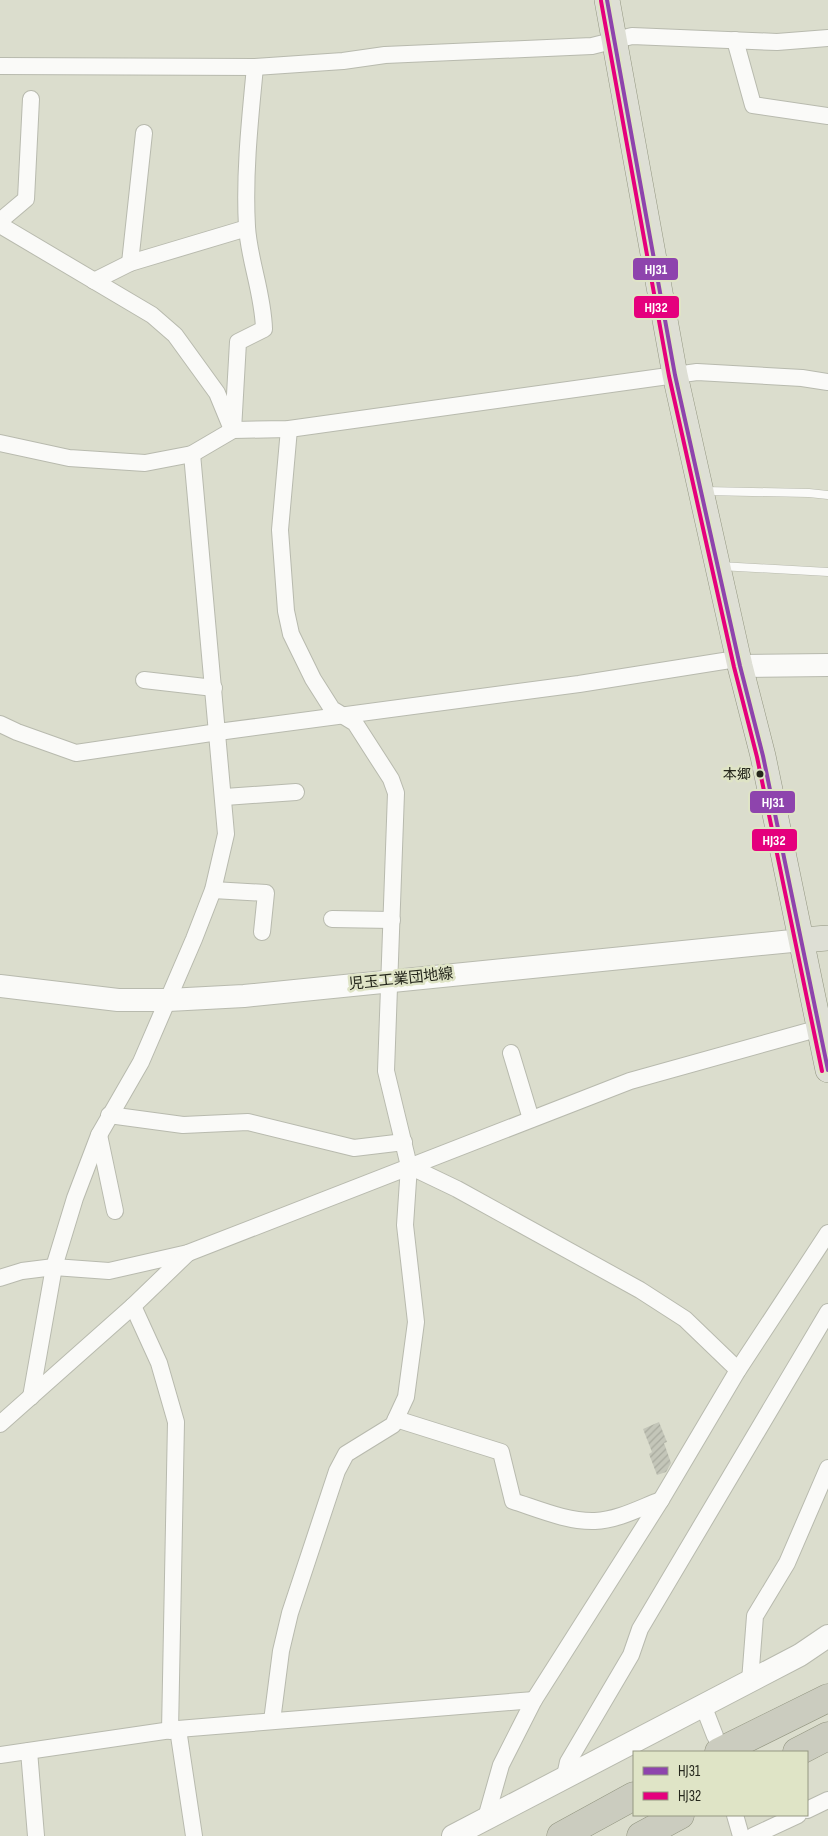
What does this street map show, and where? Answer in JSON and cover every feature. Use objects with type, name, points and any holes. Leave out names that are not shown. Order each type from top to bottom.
[{"type":"highway","points":[[717,1744],[828,1698]]},
{"type":"highway","points":[[799,1751],[828,1736]]},
{"type":"highway","points":[[561,1836],[633,1797]]},
{"type":"highway","points":[[641,1836],[678,1816]]},
{"type":"main road","points":[[607,0],[675,375],[740,666],[763,756],[828,1070]]},
{"type":"main road","points":[[802,940],[828,938]]},
{"type":"street","points":[[0,66],[255,67],[343,61],[385,55],[592,46],[632,36],[777,42],[828,38]]},
{"type":"street","points":[[735,40],[753,105],[828,116]]},
{"type":"street","points":[[233,430],[238,342],[264,329],[263,304],[247,228],[249,132],[255,67]]},
{"type":"street","points":[[31,100],[26,198],[0,223],[152,315],[175,335],[217,393],[233,430]]},
{"type":"street","points":[[130,264],[144,133]]},
{"type":"street","points":[[94,281],[130,264],[247,228]]},
{"type":"street","points":[[0,442],[69,458],[145,463],[192,454],[233,430],[289,429],[675,375],[716,372],[828,382]]},
{"type":"street","points":[[272,1721],[281,1651],[290,1613],[337,1471],[346,1454],[393,1425],[406,1397],[416,1322],[405,1225],[410,1166],[386,1071],[396,793],[391,779],[355,723],[332,709],[313,679],[291,634],[286,611],[280,530],[289,429]]},
{"type":"street","points":[[31,1397],[54,1267],[75,1198],[108,1115],[141,1062],[168,1000],[213,890],[226,834],[225,797],[192,454]]},
{"type":"street","points":[[1,728],[76,753],[218,732],[579,684],[730,660],[740,666],[828,665]]},
{"type":"street","points":[[144,680],[214,688]]},
{"type":"street","points":[[225,797],[296,792]]},
{"type":"street","points":[[213,890],[266,893],[262,932]]},
{"type":"street","points":[[332,919],[392,920]]},
{"type":"street","name":"児玉工業団地線","points":[[0,986],[88,998],[168,1000],[244,996],[802,940]]},
{"type":"street","points":[[0,1278],[22,1271],[54,1267],[110,1271],[188,1253],[630,1081],[820,1028]]},
{"type":"street","points":[[511,1052],[531,1119]]},
{"type":"street","points":[[108,1115],[183,1125],[248,1122],[354,1148],[404,1142]]},
{"type":"street","points":[[99,1135],[116,1211]]},
{"type":"street","points":[[410,1166],[457,1189],[640,1290],[685,1319],[738,1370]]},
{"type":"street","points":[[486,1818],[501,1765],[534,1700],[661,1500],[738,1370],[828,1233]]},
{"type":"street","points":[[0,1424],[133,1306],[188,1253]]},
{"type":"street","points":[[133,1306],[159,1363],[176,1422],[174,1730],[194,1836]]},
{"type":"street","points":[[565,1776],[568,1762],[631,1655],[640,1629],[828,1312]]},
{"type":"street","points":[[396,1419],[501,1452],[513,1501],[553,1514],[594,1521],[620,1516],[661,1500]]},
{"type":"street","points":[[750,1681],[755,1616],[787,1563],[828,1468]]},
{"type":"street","points":[[453,1836],[800,1655],[828,1636]]},
{"type":"street","points":[[0,1755],[174,1730],[534,1700]]},
{"type":"street","points":[[703,1705],[717,1744]]},
{"type":"street","points":[[29,1751],[36,1836]]},
{"type":"street","points":[[808,1810],[828,1800]]},
{"type":"street","points":[[734,1816],[742,1836]]},
{"type":"street","points":[[754,1836],[796,1816]]},
{"type":"lane","points":[[701,491],[780,492],[828,496]]},
{"type":"lane","points":[[717,566],[828,572]]},
{"type":"building","points":[[659,1422],[667,1442],[664,1443],[671,1463],[666,1472],[657,1475],[649,1454],[652,1452],[643,1429]]},
{"type":"transit line","name":"HJ31","points":[[607,0],[675,375],[740,666],[763,756],[828,1070]]},
{"type":"transit line","name":"HJ32","points":[[601,1],[669,376],[734,667],[757,757],[822,1071]]},
{"type":"place","name":"本郷","points":[[760,774]]}]
